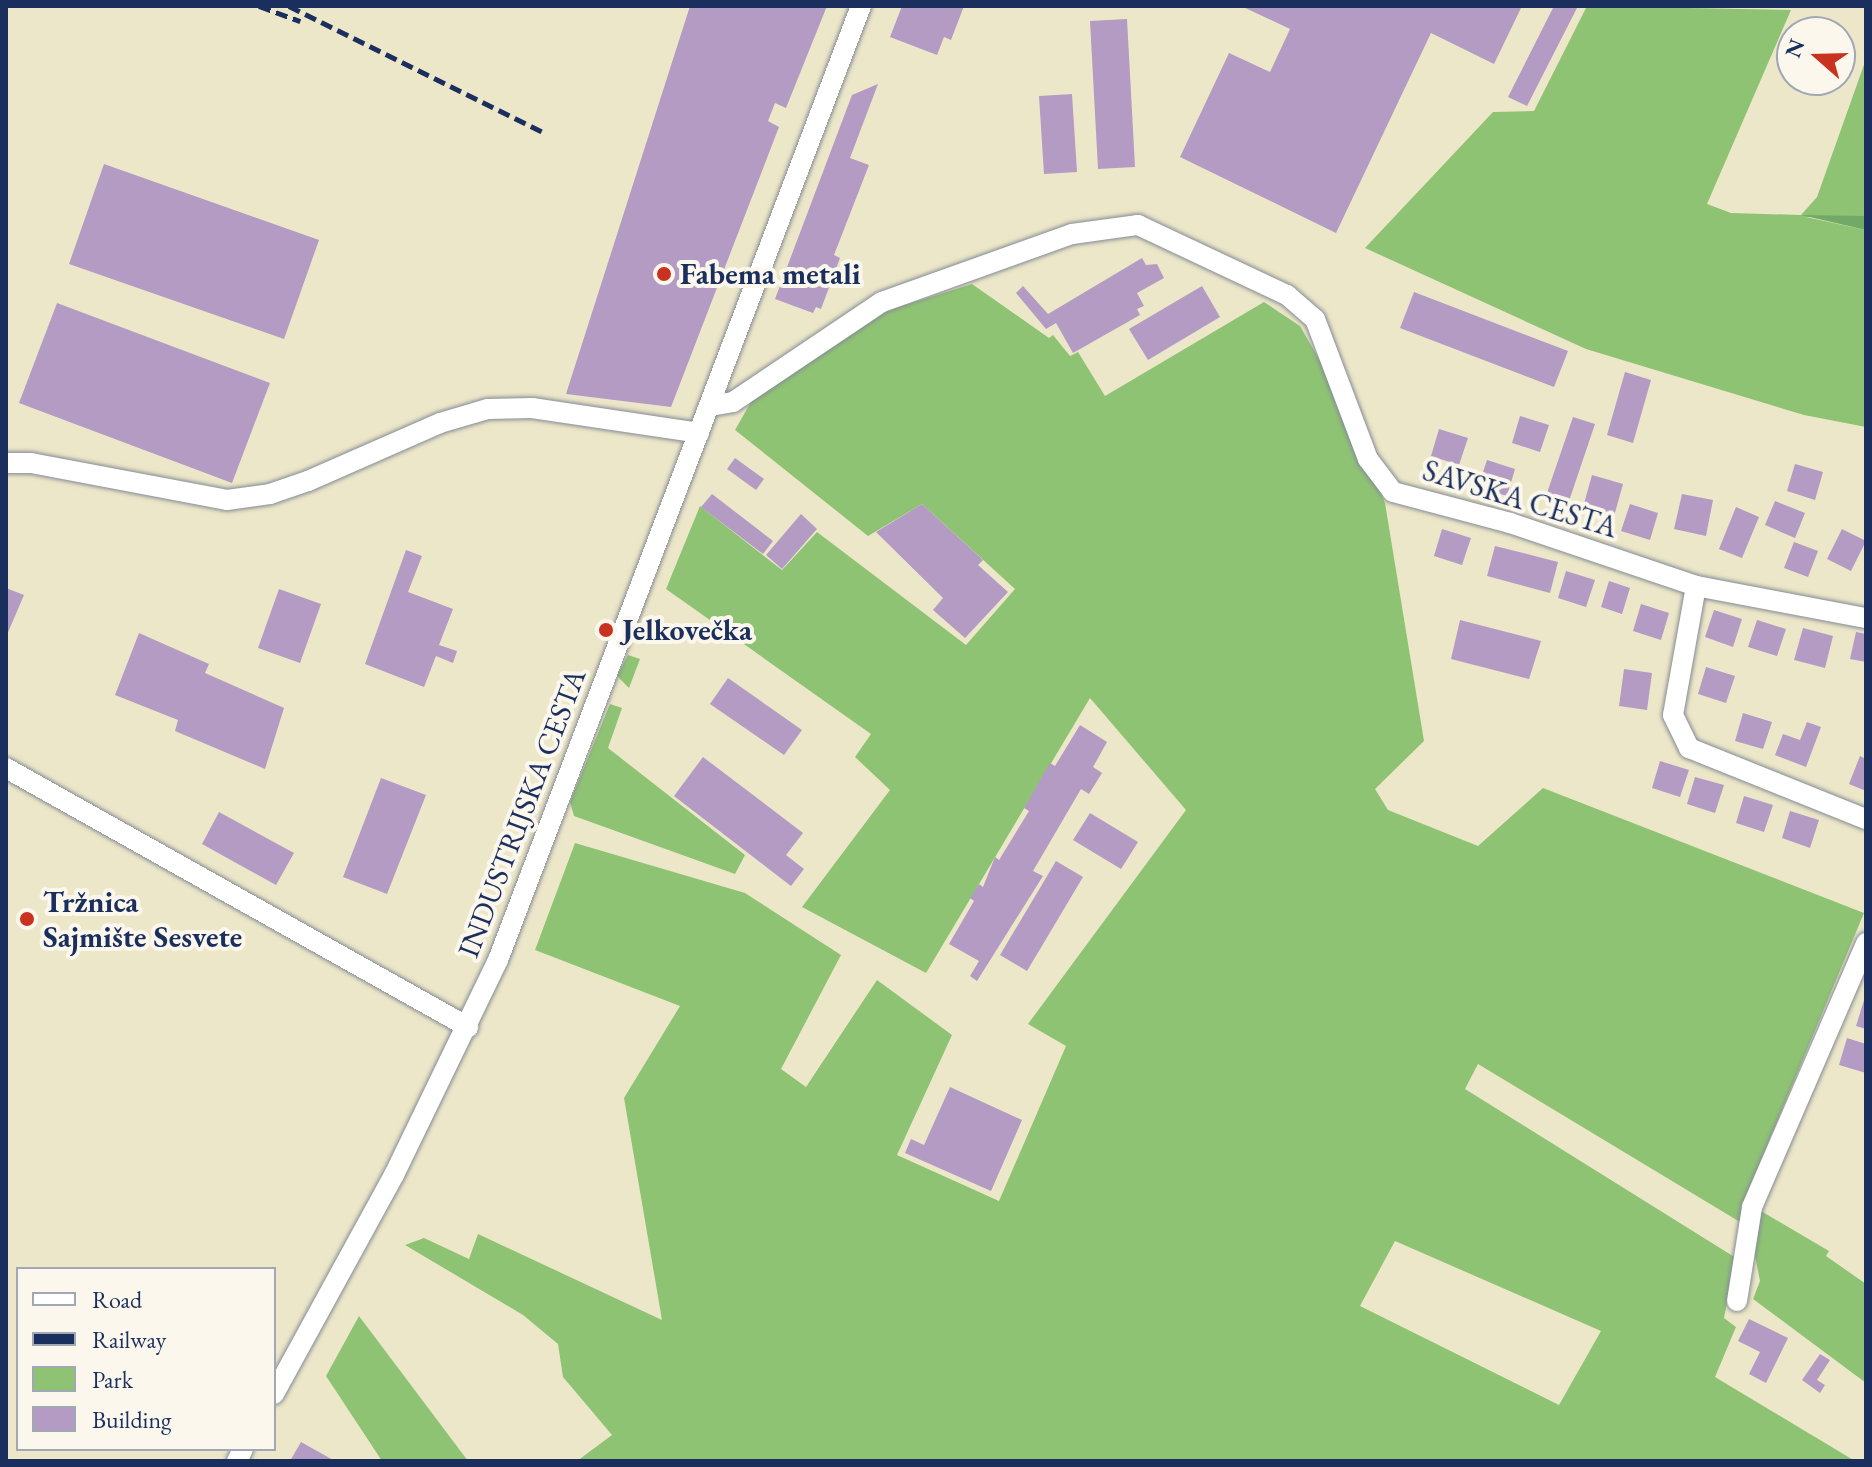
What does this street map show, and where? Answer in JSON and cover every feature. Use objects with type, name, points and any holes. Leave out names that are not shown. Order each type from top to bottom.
[{"type":"street","name":"INDUSTRIJSKA CESTA","points":[[276,1390],[468,1027],[554,820],[861,6]]},
{"type":"street","name":"SAVSKA CESTA","points":[[709,406],[733,402],[882,302],[1072,234],[1138,225],[1287,295],[1315,319],[1368,459],[1393,492],[1510,523],[1696,586],[1866,618]]},
{"type":"street","points":[[6,463],[31,463],[227,500],[296,485],[440,423],[488,409],[553,410],[699,433]]},
{"type":"street","points":[[1696,586],[1674,691],[1673,715],[1689,748],[1866,819]]},
{"type":"street","points":[[6,768],[468,1027]]},
{"type":"street","points":[[1737,1301],[1752,1207],[1866,943]]},
{"type":"green space","points":[[1587,6],[1791,10],[1788,16],[1776,16],[1776,45],[1707,204],[1731,213],[1801,215],[1817,197],[1853,96],[1856,96],[1866,59],[1866,216],[1806,217],[1866,230],[1866,427],[1804,415],[1586,349],[1365,248],[1493,112],[1534,111]]},
{"type":"green space","points":[[1801,215],[1866,216],[1866,230]]},
{"type":"green space","points":[[972,284],[1049,338],[1053,335],[1070,356],[1078,352],[1105,396],[1264,302],[1300,326],[1333,384],[1385,503],[1424,741],[1375,789],[1388,810],[1478,846],[1543,788],[1864,913],[1748,1191],[1740,1222],[1478,1064],[1465,1089],[1736,1258],[1724,1318],[1736,1327],[1715,1377],[1855,1461],[577,1461],[612,1435],[563,1377],[558,1344],[523,1315],[405,1245],[424,1238],[469,1259],[478,1234],[662,1320],[624,1098],[680,1006],[535,950],[575,843],[745,893],[841,955],[781,1069],[806,1087],[877,980],[952,1035],[897,1155],[999,1201],[1066,1046],[1028,1024],[1186,810],[1090,698],[926,973],[802,907],[890,790],[855,757],[871,734],[666,589],[700,506],[782,570],[817,532],[966,645],[1015,589],[922,504],[868,536],[735,430],[751,402],[886,311]],"holes":[[[1395,1241],[1601,1331],[1559,1405],[1360,1306]]]},
{"type":"green space","points":[[628,655],[640,659],[629,688],[617,676]]},
{"type":"green space","points":[[610,704],[622,708],[608,748],[745,855],[735,874],[574,816],[570,802]]},
{"type":"green space","points":[[1756,1208],[1829,1251],[1826,1256],[1866,1284],[1866,1383],[1753,1299],[1760,1281],[1753,1246]]},
{"type":"green space","points":[[359,1316],[468,1461],[382,1461],[326,1376]]},
{"type":"building","name":"Fabema metali","points":[[690,6],[827,6],[786,108],[775,103],[768,121],[779,127],[671,407],[566,394]]},
{"type":"building","points":[[902,6],[964,6],[951,40],[944,37],[937,55],[890,37]]},
{"type":"building","points":[[1241,6],[1522,6],[1494,64],[1431,33],[1336,233],[1180,157],[1229,53],[1270,72],[1290,29]]},
{"type":"building","points":[[1554,6],[1578,6],[1527,106],[1508,97]]},
{"type":"building","points":[[1127,19],[1135,167],[1098,169],[1090,21]]},
{"type":"building","points":[[878,84],[850,158],[869,165],[834,255],[840,258],[821,309],[816,307],[813,313],[775,299],[852,95]]},
{"type":"building","points":[[1072,94],[1077,172],[1044,174],[1039,96]]},
{"type":"building","points":[[104,164],[319,240],[284,339],[69,264]]},
{"type":"building","points":[[1142,258],[1146,265],[1157,264],[1164,278],[1137,293],[1144,306],[1137,309],[1140,315],[1073,353],[1056,323],[1046,329],[1016,293],[1023,286],[1048,314]]},
{"type":"building","points":[[1202,286],[1220,317],[1148,360],[1129,329]]},
{"type":"building","points":[[1414,292],[1568,351],[1554,387],[1400,328]]},
{"type":"building","points":[[57,303],[270,383],[232,483],[19,403]]},
{"type":"building","points":[[1625,372],[1651,380],[1633,443],[1607,435]]},
{"type":"building","points":[[1520,416],[1549,425],[1540,452],[1512,443]]},
{"type":"building","points":[[1573,417],[1595,424],[1568,504],[1546,496]]},
{"type":"building","points":[[1439,429],[1468,438],[1459,465],[1431,456]]},
{"type":"building","points":[[735,458],[764,479],[756,490],[727,469]]},
{"type":"building","points":[[1487,460],[1515,469],[1507,496],[1478,487]]},
{"type":"building","points":[[1795,464],[1823,472],[1815,500],[1787,491]]},
{"type":"building","points":[[1592,475],[1623,484],[1613,520],[1582,511]]},
{"type":"building","points":[[712,494],[773,541],[763,554],[701,507]]},
{"type":"building","points":[[1682,494],[1713,500],[1706,536],[1674,529]]},
{"type":"building","points":[[1775,501],[1805,513],[1795,538],[1765,525]]},
{"type":"building","points":[[922,504],[983,560],[978,565],[1008,592],[965,638],[933,610],[943,598],[876,532]]},
{"type":"building","points":[[1630,504],[1658,513],[1650,540],[1621,531]]},
{"type":"building","points":[[1736,507],[1759,517],[1742,558],[1719,549]]},
{"type":"building","points":[[801,514],[817,529],[782,569],[766,555]]},
{"type":"building","points":[[1442,529],[1471,538],[1462,565],[1434,556]]},
{"type":"building","points":[[1842,529],[1866,541],[1851,571],[1827,559]]},
{"type":"building","points":[[1794,542],[1818,551],[1808,577],[1784,568]]},
{"type":"building","points":[[1495,546],[1558,562],[1550,593],[1487,576]]},
{"type":"building","points":[[406,550],[422,556],[408,592],[453,609],[439,645],[457,651],[453,663],[436,656],[424,687],[365,664]]},
{"type":"building","points":[[1566,571],[1595,580],[1586,607],[1558,598]]},
{"type":"building","points":[[1609,581],[1630,588],[1622,614],[1601,607]]},
{"type":"building","points":[[6,588],[24,595],[6,637]]},
{"type":"building","points":[[279,589],[321,604],[300,663],[258,648]]},
{"type":"building","points":[[1641,604],[1669,613],[1661,640],[1633,631]]},
{"type":"building","points":[[1714,610],[1742,619],[1733,647],[1705,637]]},
{"type":"building","points":[[1460,620],[1541,641],[1529,679],[1451,659]]},
{"type":"building","points":[[1757,620],[1786,629],[1777,656],[1748,647]]},
{"type":"building","points":[[1803,628],[1833,636],[1825,668],[1794,660]]},
{"type":"building","points":[[1856,632],[1866,634],[1866,662],[1850,659]]},
{"type":"building","points":[[139,633],[209,664],[205,673],[284,708],[265,769],[175,731],[178,720],[115,695]]},
{"type":"building","points":[[1706,667],[1735,676],[1726,703],[1698,694]]},
{"type":"building","points":[[1624,669],[1652,673],[1647,710],[1619,706]]},
{"type":"building","points":[[728,678],[802,730],[784,755],[710,704]]},
{"type":"building","points":[[1743,713],[1772,722],[1763,749],[1735,741]]},
{"type":"building","points":[[1807,722],[1821,727],[1806,767],[1775,755],[1783,734],[1800,740]]},
{"type":"building","points":[[1080,725],[1107,742],[1093,767],[1102,773],[1089,794],[1081,789],[1033,871],[1043,876],[977,981],[970,976],[979,961],[949,944],[974,901],[970,898],[979,884],[983,887],[995,857],[999,860],[1029,811],[1024,808],[1050,763],[1055,766]]},
{"type":"building","points":[[1860,756],[1866,759],[1866,791],[1849,784]]},
{"type":"building","points":[[703,757],[803,833],[786,855],[804,869],[791,886],[674,796]]},
{"type":"building","points":[[1660,761],[1689,770],[1680,797],[1652,788]]},
{"type":"building","points":[[1695,777],[1724,785],[1715,813],[1687,804]]},
{"type":"building","points":[[381,778],[426,795],[387,894],[343,877]]},
{"type":"building","points":[[1744,796],[1773,805],[1764,832],[1736,823]]},
{"type":"building","points":[[1790,811],[1819,820],[1810,848],[1782,838]]},
{"type":"building","points":[[219,812],[294,853],[276,885],[202,844]]},
{"type":"building","points":[[1090,813],[1138,842],[1121,869],[1073,840]]},
{"type":"building","points":[[1056,861],[1083,877],[1027,971],[1000,955]]},
{"type":"building","points":[[1866,997],[1866,1029],[1856,1026]]},
{"type":"building","points":[[1847,1038],[1866,1044],[1866,1073],[1839,1065]]},
{"type":"building","points":[[950,1087],[1022,1120],[991,1191],[905,1153],[911,1139],[924,1145]]},
{"type":"building","points":[[1749,1319],[1788,1338],[1766,1383],[1749,1374],[1760,1352],[1738,1341]]},
{"type":"building","points":[[1820,1354],[1830,1360],[1817,1380],[1825,1385],[1820,1393],[1802,1380]]},
{"type":"building","points":[[301,1442],[335,1461],[290,1461]]},
{"type":"railway","points":[[259,6],[300,21]]},
{"type":"railway","points":[[289,6],[543,132]]},
{"type":"place","name":"Fabema metali","points":[[664,274]]},
{"type":"place","name":"Jelkovečka","points":[[606,630]]},
{"type":"place","name":"Tržnica Sajmište Sesvete","points":[[27,919]]}]
